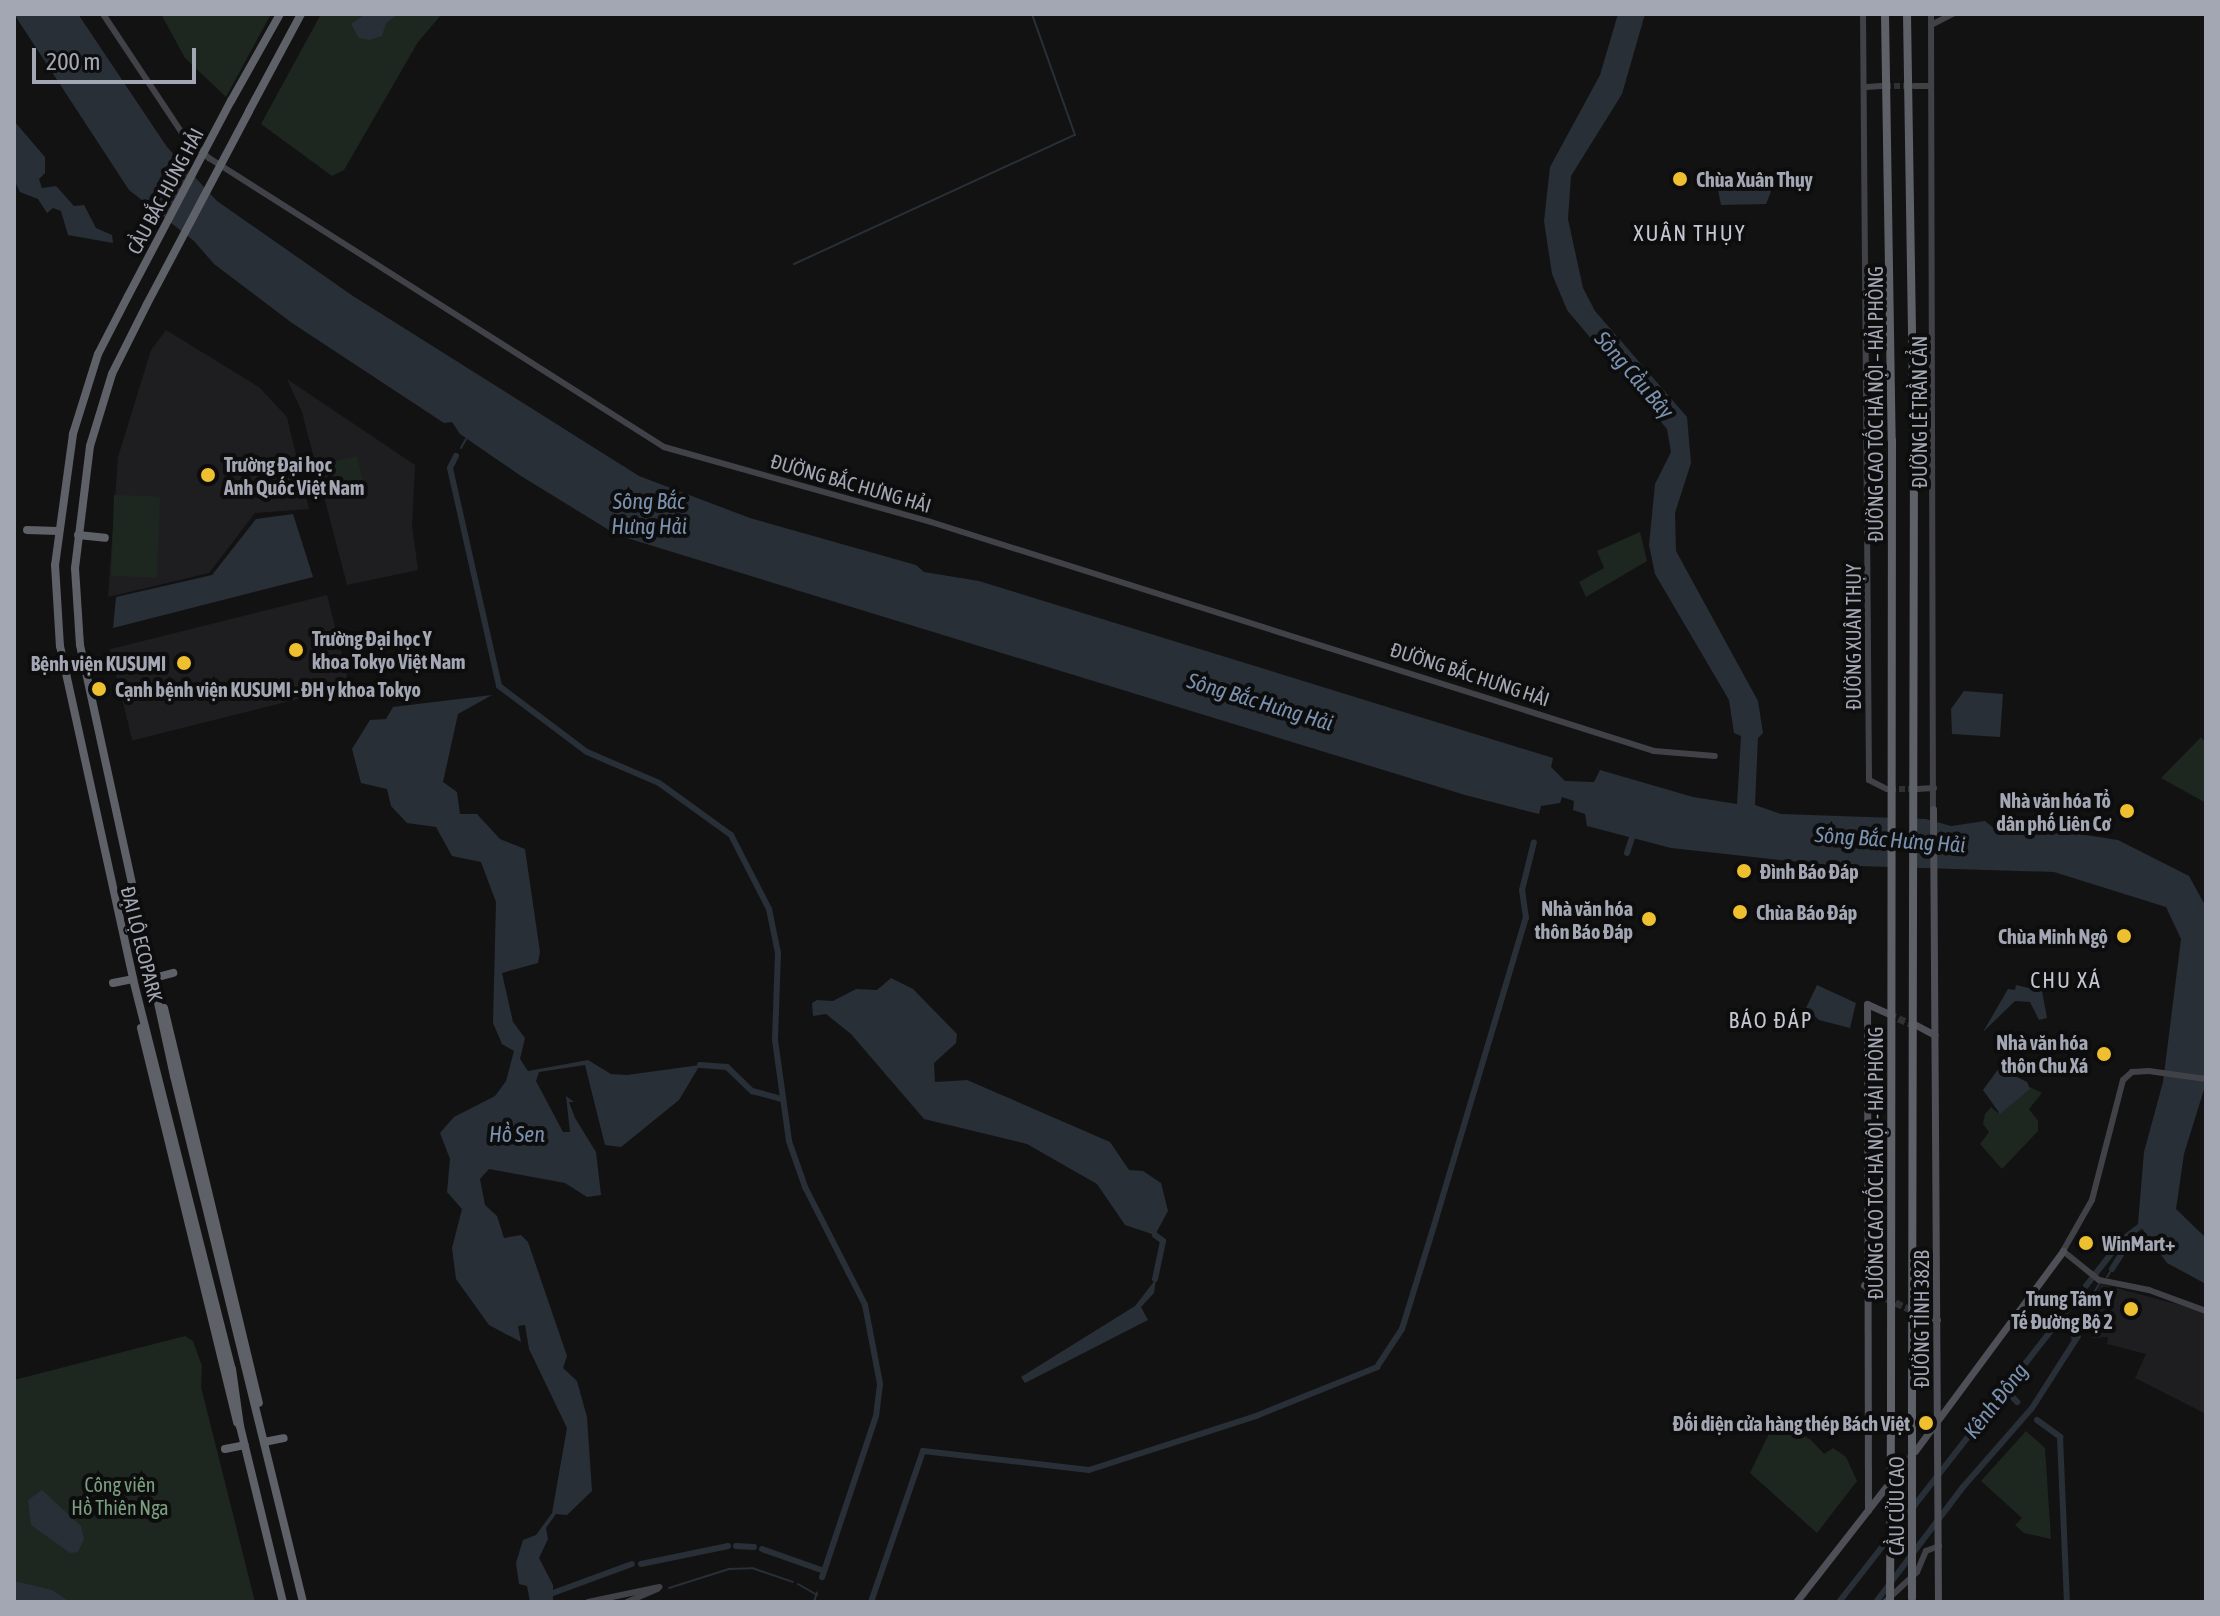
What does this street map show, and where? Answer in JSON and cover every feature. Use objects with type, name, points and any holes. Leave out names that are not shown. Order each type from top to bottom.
[{"type":"highway","name":"CẦU BẮC HƯNG HẢI","points":[[128,296],[280,14]]},
{"type":"highway","name":"CẦU BẮC HƯNG HẢI","points":[[147,304],[301,14]]},
{"type":"highway","name":"ĐƯỜNG CAO TỐC HÀ NỘI – HẢI PHÒNG","points":[[1883,14],[1892,424],[1889,791],[1892,890]]},
{"type":"highway","name":"ĐƯỜNG CAO TỐC HÀ NỘI – HẢI PHÒNG","points":[[1907,14],[1914,424],[1913,890]]},
{"type":"highway","name":"ĐẠI LỘ ECOPARK","points":[[128,296],[83,397],[58,531],[56,594],[68,700],[133,979],[162,1079],[229,1356],[240,1426],[283,1602]]},
{"type":"highway","name":"ĐẠI LỘ ECOPARK","points":[[147,304],[99,411],[78,535],[76,583],[86,689],[174,1076],[303,1602]]},
{"type":"highway","points":[[27,530],[58,531]]},
{"type":"highway","points":[[78,535],[105,538]]},
{"type":"highway","name":"ĐƯỜNG CAO TỐC HÀ NỘI - HẢI PHÒNG","points":[[1891,1435],[1892,890]]},
{"type":"highway","name":"ĐƯỜNG CAO TỐC HÀ NỘI - HẢI PHÒNG","points":[[1912,1414],[1913,890]]},
{"type":"highway","points":[[154,978],[173,973]]},
{"type":"highway","points":[[113,983],[133,979]]},
{"type":"highway","points":[[137,995],[234,1417],[240,1426]]},
{"type":"highway","points":[[159,1001],[168,1017],[258,1392],[259,1419]]},
{"type":"highway","name":"CẦU CỬU CAO","points":[[1912,1414],[1912,1600]]},
{"type":"highway","name":"CẦU CỬU CAO","points":[[1888,1602],[1891,1435]]},
{"type":"highway","points":[[264,1442],[284,1438]]},
{"type":"highway","points":[[225,1449],[245,1445]]},
{"type":"main road","name":"ĐƯỜNG BẮC HƯNG HẢI","points":[[103,14],[182,133],[209,158],[664,447],[931,522],[1654,751],[1715,756]]},
{"type":"main road","name":"ĐƯỜNG XUÂN THỤY","points":[[1863,14],[1867,87],[1869,780],[1889,791]]},
{"type":"main road","name":"ĐƯỜNG LÊ TRẦN CẨN","points":[[1931,14],[1933,809]]},
{"type":"main road","points":[[1931,25],[1953,14]]},
{"type":"main road","points":[[1867,87],[1881,86]]},
{"type":"main road","points":[[1914,86],[1931,86]]},
{"type":"main road","points":[[1915,791],[1934,788]]},
{"type":"main road","name":"ĐƯỜNG TỈNH 382B","points":[[1933,809],[1938,1602]]},
{"type":"main road","points":[[1868,1510],[1864,1285],[1867,1004],[1887,1013]]},
{"type":"main road","points":[[1916,1025],[1935,1035]]},
{"type":"main road","points":[[1915,1451],[2063,1251],[2092,1200],[2119,1086],[2128,1074],[2149,1071],[2206,1079]]},
{"type":"main road","points":[[2063,1251],[2099,1280],[2149,1290],[2206,1311]]},
{"type":"main road","points":[[1864,1285],[1882,1296]]},
{"type":"main road","points":[[1921,1314],[1937,1320]]},
{"type":"main road","points":[[1938,1393],[1952,1402]]},
{"type":"main road","points":[[1796,1602],[1886,1487]]},
{"type":"main road","points":[[1888,1602],[1917,1572],[1926,1551],[1939,1546]]},
{"type":"main road","points":[[588,1602],[659,1587],[627,1602]]},
{"type":"shaded area","name":"Trường Đại học Anh Quốc Việt Nam","points":[[166,330],[259,387],[287,417],[309,509],[255,513],[209,573],[108,597],[118,457],[151,350]]},
{"type":"shaded area","points":[[287,379],[415,465],[412,526],[418,570],[347,585],[302,412]]},
{"type":"shaded area","points":[[327,595],[350,686],[132,740],[110,649]]},
{"type":"shaded area","points":[[2101,1284],[2206,1312],[2206,1414],[2135,1378],[2146,1354],[2107,1344],[2108,1337],[2093,1338],[2094,1333],[2078,1329]]},
{"type":"green space","points":[[161,14],[271,14],[226,97],[185,58]]},
{"type":"green space","points":[[321,14],[442,14],[418,42],[344,170],[332,176],[261,124]]},
{"type":"green space","points":[[357,456],[364,486],[334,493],[327,463]]},
{"type":"green space","points":[[114,495],[160,497],[157,578],[111,576]]},
{"type":"green space","points":[[1640,532],[1647,561],[1586,597],[1579,582],[1604,568],[1597,551]]},
{"type":"green space","points":[[2201,737],[2206,743],[2206,803],[2161,778]]},
{"type":"green space","points":[[2030,1087],[2042,1093],[2029,1109],[2038,1121],[2038,1131],[2002,1169],[1980,1144],[1989,1132],[1983,1124],[1985,1114],[1991,1107],[1998,1113]]},
{"type":"green space","name":"Công viên Hồ Thiên Nga","points":[[185,1336],[193,1341],[202,1366],[201,1387],[255,1602],[14,1602],[14,1380]]},
{"type":"green space","points":[[1776,1419],[1811,1440],[1824,1454],[1833,1448],[1846,1457],[1857,1481],[1817,1533],[1750,1473]]},
{"type":"green space","points":[[2026,1431],[2045,1448],[2051,1539],[2024,1533],[2015,1525],[2022,1518],[1981,1481]]},
{"type":"water","name":"Sông Bắc Hưng Hải","points":[[14,14],[78,14],[167,147],[217,201],[353,296],[639,476],[750,518],[916,565],[924,572],[979,581],[1553,758],[1551,767],[1565,781],[1594,782],[1600,770],[1693,797],[1737,804],[1741,736],[1734,733],[1729,700],[1655,574],[1649,545],[1655,484],[1671,452],[1667,429],[1567,310],[1552,274],[1544,221],[1550,167],[1600,75],[1618,14],[1645,14],[1622,94],[1571,176],[1568,219],[1583,288],[1595,311],[1687,417],[1691,463],[1675,513],[1676,551],[1758,701],[1763,733],[1758,738],[1755,805],[1781,814],[1926,819],[1951,826],[1985,821],[1996,830],[2008,823],[2118,840],[2189,876],[2206,907],[2206,1083],[2184,1154],[2176,1209],[2206,1238],[2206,1284],[2167,1263],[2138,1223],[2144,1152],[2163,1082],[2181,939],[2166,907],[2054,872],[1827,865],[1671,848],[1587,826],[1585,814],[1573,810],[1574,801],[1562,797],[1560,803],[1541,806],[1539,814],[1465,795],[617,535],[521,476],[460,434],[452,422],[444,423],[292,323],[214,264],[194,241],[129,190]]},
{"type":"water","points":[[365,14],[398,14],[386,23],[382,36],[370,40],[359,38],[351,24]]},
{"type":"water","points":[[14,121],[45,157],[45,173],[39,179],[42,188],[56,186],[74,206],[84,205],[96,228],[112,235],[113,243],[68,235],[61,211],[53,208],[47,213],[38,199],[20,192],[14,180]]},
{"type":"water","points":[[1729,179],[1758,181],[1772,189],[1766,204],[1721,205],[1718,190]]},
{"type":"water","points":[[293,514],[313,577],[113,628],[116,597],[212,575],[256,519]]},
{"type":"water","points":[[1964,691],[2003,694],[2000,737],[1952,734],[1951,709]]},
{"type":"water","name":"Hồ Sen","points":[[492,695],[458,714],[443,782],[457,792],[460,814],[477,814],[500,839],[525,849],[540,952],[538,963],[502,973],[513,1022],[525,1038],[520,1059],[528,1071],[588,1060],[611,1074],[627,1075],[700,1065],[679,1100],[621,1147],[605,1145],[585,1065],[539,1072],[536,1081],[563,1132],[570,1132],[566,1096],[574,1102],[569,1102],[575,1118],[596,1152],[601,1195],[587,1197],[565,1183],[489,1169],[480,1179],[485,1205],[497,1216],[504,1238],[521,1235],[528,1242],[567,1356],[563,1368],[577,1381],[587,1417],[592,1491],[567,1515],[556,1514],[546,1528],[548,1539],[539,1558],[553,1585],[553,1602],[530,1602],[527,1586],[519,1584],[516,1563],[523,1540],[536,1535],[552,1513],[567,1428],[529,1349],[525,1325],[518,1326],[521,1342],[489,1325],[456,1279],[452,1248],[462,1209],[447,1192],[450,1159],[440,1133],[454,1117],[495,1096],[506,1081],[514,1051],[502,1044],[493,1023],[496,902],[481,862],[452,856],[436,827],[407,823],[391,806],[387,789],[361,783],[352,749],[370,720],[386,719],[393,707]]},
{"type":"water","points":[[891,978],[913,989],[957,1034],[956,1043],[934,1063],[935,1082],[967,1080],[1110,1142],[1129,1170],[1143,1171],[1161,1183],[1168,1211],[1155,1235],[1125,1225],[1097,1184],[1027,1144],[924,1119],[851,1034],[826,1014],[813,1016],[812,1003],[817,1000],[833,1001],[856,989],[877,990]]},
{"type":"water","points":[[1817,985],[1856,1003],[1850,1028],[1819,1020],[1806,1008]]},
{"type":"water","points":[[2016,985],[2042,991],[2047,1018],[2039,1020],[2030,1002],[2015,1001],[1983,1032],[2008,989],[2015,990]]},
{"type":"water","points":[[1999,1068],[2027,1082],[2030,1089],[2000,1114],[1983,1090]]},
{"type":"water","points":[[1156,1279],[1154,1293],[1141,1307],[1148,1320],[1025,1383],[1021,1377],[1135,1306]]},
{"type":"water","points":[[42,1490],[81,1526],[84,1539],[78,1552],[70,1553],[31,1525],[28,1500]]},
{"type":"water","points":[[14,1581],[52,1590],[70,1602],[14,1602]]},
{"type":"pier","points":[[1892,813],[1913,814],[1910,870],[1889,869]]},
{"type":"waterway","points":[[794,264],[1075,135],[1032,14]]},
{"type":"waterway","points":[[461,448],[466,439]]},
{"type":"waterway","points":[[456,456],[450,468],[499,686],[587,752],[659,783],[731,835],[769,909],[778,953],[775,1040],[789,1141],[805,1187],[865,1305],[880,1384],[876,1416],[822,1577]]},
{"type":"waterway","points":[[1627,853],[1635,829]]},
{"type":"waterway","points":[[871,1602],[923,1451],[1089,1470],[1256,1416],[1377,1367],[1402,1329],[1436,1219],[1526,918],[1522,890],[1534,842]]},
{"type":"waterway","points":[[700,1065],[727,1067],[752,1091],[782,1099]]},
{"type":"waterway","name":"Kênh Đông","points":[[1839,1602],[2122,1240],[2146,1222]]},
{"type":"waterway","points":[[1155,1235],[1163,1241],[1155,1279]]},
{"type":"waterway","points":[[2112,1269],[2125,1248],[2122,1241]]},
{"type":"waterway","points":[[2107,1277],[2112,1269]]},
{"type":"waterway","points":[[2073,1341],[2071,1332],[2099,1284]]},
{"type":"waterway","points":[[1876,1602],[1963,1487],[2032,1408],[2078,1336]]},
{"type":"waterway","points":[[2005,1389],[2017,1402]]},
{"type":"waterway","points":[[2037,1420],[2060,1437],[2067,1602]]},
{"type":"waterway","points":[[641,1564],[728,1546]]},
{"type":"waterway","points":[[736,1546],[754,1547]]},
{"type":"waterway","points":[[762,1549],[824,1571]]},
{"type":"waterway","points":[[553,1593],[632,1564]]},
{"type":"waterway","points":[[669,1588],[729,1569],[752,1568],[793,1582]]},
{"type":"waterway","points":[[798,1584],[817,1595]]},
{"type":"waterway","points":[[814,1602],[817,1592]]},
{"type":"tunnel","points":[[1885,86],[1910,86]]},
{"type":"tunnel","points":[[1890,789],[1915,789]]},
{"type":"tunnel","points":[[1889,1014],[1914,1025]]},
{"type":"tunnel","points":[[1886,1298],[1921,1314]]},
{"type":"tunnel","points":[[1889,1483],[1912,1455]]},
{"type":"place","name":"Chùa Xuân Thụy","points":[[1680,179]]},
{"type":"place","name":"Trường Đại học Anh Quốc Việt Nam","points":[[208,475]]},
{"type":"place","name":"Trường Đại học Y khoa Tokyo Việt Nam","points":[[296,650]]},
{"type":"place","name":"Bệnh viện KUSUMI","points":[[184,663]]},
{"type":"place","name":"Cạnh bệnh viện KUSUMI - ĐH y khoa Tokyo","points":[[99,689]]},
{"type":"place","name":"Nhà văn hóa Tổ dân phố Liên Cơ","points":[[2127,811]]},
{"type":"place","name":"Đình Báo Đáp","points":[[1744,871]]},
{"type":"place","name":"Chùa Báo Đáp","points":[[1740,912]]},
{"type":"place","name":"Nhà văn hóa thôn Báo Đáp","points":[[1649,919]]},
{"type":"place","name":"Chùa Minh Ngộ","points":[[2124,936]]},
{"type":"place","name":"Nhà văn hóa thôn Chu Xá","points":[[2104,1054]]},
{"type":"place","name":"WinMart+","points":[[2086,1243]]},
{"type":"place","name":"Trung Tâm Y Tế Đường Bộ 2","points":[[2131,1309]]},
{"type":"place","name":"Đối diện cửa hàng thép Bách Việt","points":[[1926,1423]]},
{"type":"district","name":"XUÂN THỤY","points":[[1690,234]]},
{"type":"district","name":"CHU XÁ","points":[[2066,981]]},
{"type":"district","name":"BÁO ĐÁP","points":[[1771,1021]]},
{"type":"water label","name":"Sông Cầu Bây","points":[[1634,375]]}]
